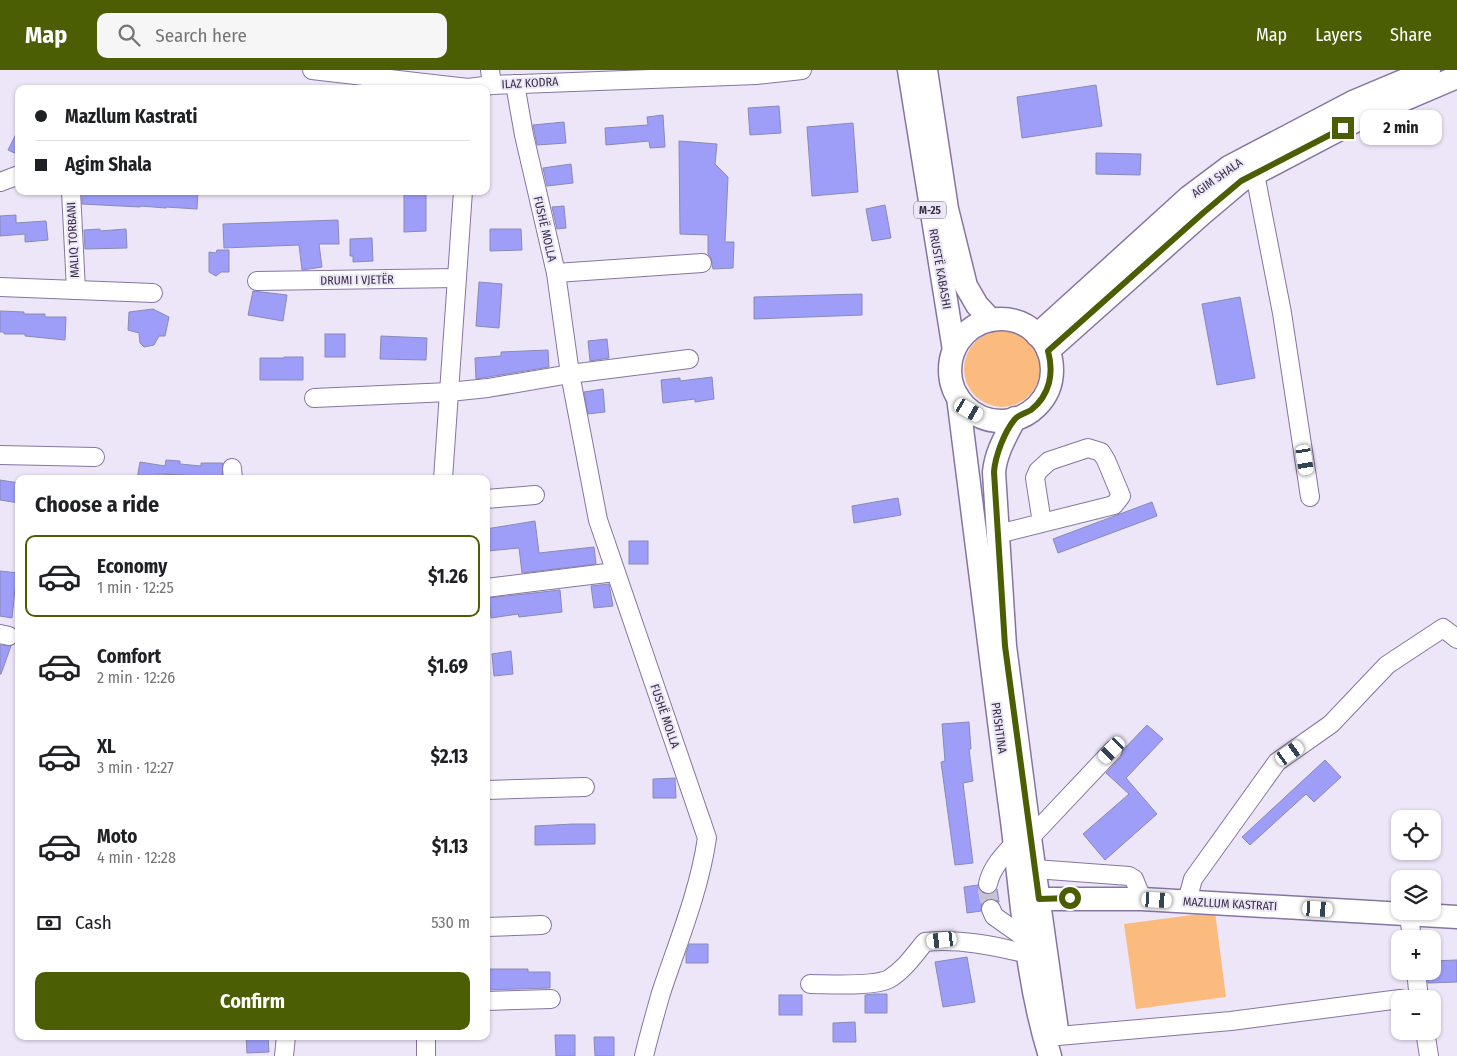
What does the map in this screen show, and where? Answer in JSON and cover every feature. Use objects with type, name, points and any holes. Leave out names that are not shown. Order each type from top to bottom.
[{"type":"main road","name":"RRUSTË KABASHI","points":[[909,70],[954,350]]},
{"type":"main road","name":"RRUSTË KABASHI","points":[[926,70],[947,209],[966,286],[977,305],[991,320]]},
{"type":"main road","name":"AGIM SHALA","points":[[1042,343],[1189,197],[1229,167],[1353,102],[1429,70]]},
{"type":"main road","name":"AGIM SHALA","points":[[1042,343],[1241,181],[1360,118],[1457,77]]},
{"type":"main road","name":"PRISHTINA","points":[[991,320],[1016,321],[1027,327],[1042,343],[1051,363],[1048,386],[1036,406],[1026,414],[999,421],[983,418],[969,410],[958,397],[951,382],[950,366],[954,350],[962,336],[975,326],[991,320]]},
{"type":"main road","name":"PRISHTINA","points":[[958,397],[1030,901],[1056,1049]]},
{"type":"main road","name":"PRISHTINA","points":[[1015,418],[1000,446],[994,472],[1005,646],[1022,840],[1035,869],[1030,901],[1027,946],[1056,1049]]},
{"type":"main road","name":"MAZLLUM KASTRATI","points":[[1030,901],[1142,899],[1391,914]]},
{"type":"main road","name":"MAZLLUM KASTRATI","points":[[1441,916],[1457,917]]},
{"type":"street","name":"ILAZ KODRA","points":[[312,70],[394,75],[451,85]]},
{"type":"street","name":"ILAZ KODRA","points":[[475,85],[491,78],[515,84],[593,75],[802,70]]},
{"type":"street","name":"FUSHË MOLLA","points":[[515,84],[524,135],[556,273],[570,374],[598,520],[706,838],[704,857],[694,898],[661,994],[644,1056]]},
{"type":"street","points":[[1255,174],[1282,313],[1310,497]]},
{"type":"street","points":[[0,182],[15,176]]},
{"type":"street","name":"MALIQ TORBANI","points":[[71,195],[76,290]]},
{"type":"street","points":[[443,475],[463,195]]},
{"type":"street","points":[[556,273],[702,264]]},
{"type":"street","name":"DRUMI I VJETËR","points":[[257,281],[457,278]]},
{"type":"street","points":[[0,288],[154,293]]},
{"type":"street","points":[[314,398],[449,392],[488,388],[570,374],[689,359]]},
{"type":"street","points":[[998,534],[1042,523],[1114,505],[1122,496],[1101,452],[1088,448],[1049,461],[1038,471],[1036,478],[1042,523]]},
{"type":"street","points":[[0,455],[95,457]]},
{"type":"street","points":[[490,499],[535,495]]},
{"type":"street","points":[[490,588],[615,572]]},
{"type":"street","points":[[1187,902],[1193,879],[1277,762],[1331,724],[1387,665],[1443,628],[1457,639]]},
{"type":"street","points":[[988,884],[989,877],[998,864],[1112,750]]},
{"type":"street","points":[[490,790],[585,787]]},
{"type":"street","points":[[1035,869],[1130,876],[1134,879],[1142,899]]},
{"type":"street","points":[[990,909],[994,916],[1027,946]]},
{"type":"street","points":[[490,927],[542,925]]},
{"type":"street","points":[[810,984],[865,984],[888,980],[905,966],[925,942],[942,940],[1003,948],[1027,946]]},
{"type":"street","points":[[490,1001],[551,999]]},
{"type":"street","points":[[1056,1049],[1231,1021],[1391,1000]]},
{"type":"street","points":[[284,1056],[286,1040]]},
{"type":"street","points":[[426,1040],[426,1056]]},
{"type":"street","points":[[1426,1040],[1429,1056]]},
{"type":"shaded area","points":[[1002,331],[1017,334],[1029,342],[1037,354],[1040,369],[1037,384],[1029,396],[1017,404],[1002,407],[987,404],[975,396],[967,384],[964,369],[967,354],[975,342],[987,334]]},
{"type":"shaded area","points":[[1215,912],[1226,997],[1136,1009],[1124,924]]},
{"type":"building","points":[[1096,85],[1102,126],[1022,138],[1017,97]]},
{"type":"building","points":[[779,106],[781,133],[750,135],[748,108]]},
{"type":"building","points":[[663,115],[665,147],[650,148],[649,141],[606,145],[605,128],[648,125],[647,117]]},
{"type":"building","points":[[564,122],[566,143],[537,145],[533,125]]},
{"type":"building","points":[[853,123],[858,192],[812,196],[807,127]]},
{"type":"building","points":[[15,136],[15,153],[8,150]]},
{"type":"building","points":[[679,141],[717,144],[715,164],[728,177],[725,242],[734,242],[733,268],[713,269],[711,258],[708,254],[708,235],[680,234]]},
{"type":"building","points":[[1096,153],[1141,154],[1140,175],[1096,174]]},
{"type":"building","points":[[571,164],[573,183],[547,186],[543,168]]},
{"type":"building","points":[[82,195],[198,195],[197,209],[82,204]]},
{"type":"building","points":[[404,195],[426,195],[426,231],[404,232]]},
{"type":"building","points":[[885,205],[891,238],[872,241],[866,209]]},
{"type":"building","points":[[564,206],[566,228],[557,229],[552,207]]},
{"type":"building","points":[[16,215],[16,223],[46,221],[48,240],[25,242],[25,234],[0,236],[0,216]]},
{"type":"building","points":[[338,220],[339,244],[319,244],[322,267],[302,270],[299,245],[224,248],[223,224]]},
{"type":"building","points":[[100,229],[100,231],[126,229],[127,248],[85,249],[84,230]]},
{"type":"building","points":[[490,229],[521,229],[522,250],[490,251]]},
{"type":"building","points":[[372,238],[373,261],[353,262],[353,256],[350,256],[350,239]]},
{"type":"building","points":[[217,250],[229,250],[229,272],[221,272],[216,276],[209,272],[209,252],[216,253]]},
{"type":"building","points":[[479,282],[502,284],[499,328],[476,326]]},
{"type":"building","points":[[253,291],[287,295],[283,321],[248,315]]},
{"type":"building","points":[[862,294],[862,315],[754,319],[754,297]]},
{"type":"building","points":[[1240,297],[1255,378],[1217,385],[1202,304]]},
{"type":"building","points":[[153,309],[169,317],[165,336],[159,336],[154,345],[144,347],[140,343],[139,333],[128,330],[129,312]]},
{"type":"building","points":[[0,311],[45,314],[45,317],[66,317],[65,340],[25,336],[25,334],[4,334],[4,332],[0,332]]},
{"type":"building","points":[[325,334],[345,334],[345,357],[325,357]]},
{"type":"building","points":[[381,336],[427,338],[426,360],[380,359]]},
{"type":"building","points":[[607,339],[609,358],[590,361],[588,341]]},
{"type":"building","points":[[548,350],[549,367],[476,379],[475,358],[501,356],[501,352]]},
{"type":"building","points":[[303,357],[303,380],[260,380],[260,358]]},
{"type":"building","points":[[712,377],[714,399],[695,402],[695,399],[663,403],[661,380],[680,378],[680,381]]},
{"type":"building","points":[[603,389],[605,412],[588,414],[584,392]]},
{"type":"building","points":[[166,460],[180,461],[180,464],[201,466],[201,463],[223,463],[222,475],[138,475],[140,462],[165,466]]},
{"type":"building","points":[[0,480],[15,482],[15,502],[0,500]]},
{"type":"building","points":[[898,498],[901,515],[854,523],[852,506]]},
{"type":"building","points":[[1152,502],[1157,516],[1058,553],[1053,539]]},
{"type":"building","points":[[535,521],[539,553],[594,547],[596,564],[522,573],[519,548],[490,551],[490,528]]},
{"type":"building","points":[[629,541],[648,541],[648,564],[629,564]]},
{"type":"building","points":[[0,571],[15,573],[12,618],[0,616]]},
{"type":"building","points":[[609,584],[613,606],[594,608],[591,586]]},
{"type":"building","points":[[560,590],[562,612],[519,617],[518,614],[491,618],[490,598]]},
{"type":"building","points":[[0,645],[11,646],[1,674],[0,674]]},
{"type":"building","points":[[511,651],[513,674],[494,676],[492,654]]},
{"type":"building","points":[[969,722],[971,749],[969,749],[973,781],[963,783],[973,863],[955,865],[941,762],[945,761],[942,724]]},
{"type":"building","points":[[1147,725],[1163,739],[1126,778],[1157,814],[1105,860],[1083,834],[1129,794],[1106,773],[1121,757],[1123,750]]},
{"type":"building","points":[[1325,760],[1341,777],[1314,802],[1306,794],[1250,845],[1242,837]]},
{"type":"building","points":[[675,778],[676,798],[653,798],[653,779]]},
{"type":"building","points":[[595,824],[595,844],[535,845],[535,826]]},
{"type":"building","points":[[978,885],[980,891],[986,894],[991,894],[997,889],[999,902],[987,899],[982,903],[981,911],[967,913],[964,887]]},
{"type":"building","points":[[689,944],[708,944],[708,963],[686,963]]},
{"type":"building","points":[[967,957],[975,1002],[943,1007],[935,962]]},
{"type":"building","points":[[1457,960],[1457,982],[1428,983],[1428,980],[1441,980],[1441,961]]},
{"type":"building","points":[[490,969],[528,969],[528,972],[550,972],[550,988],[490,990]]},
{"type":"building","points":[[887,994],[887,1013],[865,1013],[865,995]]},
{"type":"building","points":[[779,995],[802,995],[802,1015],[779,1015]]},
{"type":"building","points":[[855,1022],[856,1042],[833,1042],[833,1023]]},
{"type":"building","points":[[555,1035],[575,1035],[575,1056],[556,1056]]},
{"type":"building","points":[[594,1037],[614,1037],[614,1056],[595,1056]]},
{"type":"building","points":[[246,1040],[268,1040],[269,1052],[247,1053]]},
{"type":"tunnel","points":[[988,884],[987,891],[991,909]]},
{"type":"route","points":[[1070,898],[1039,899],[1005,646],[994,472],[1000,446],[1015,418],[1026,414],[1043,397],[1051,374],[1048,351],[1241,181],[1343,128]]}]
